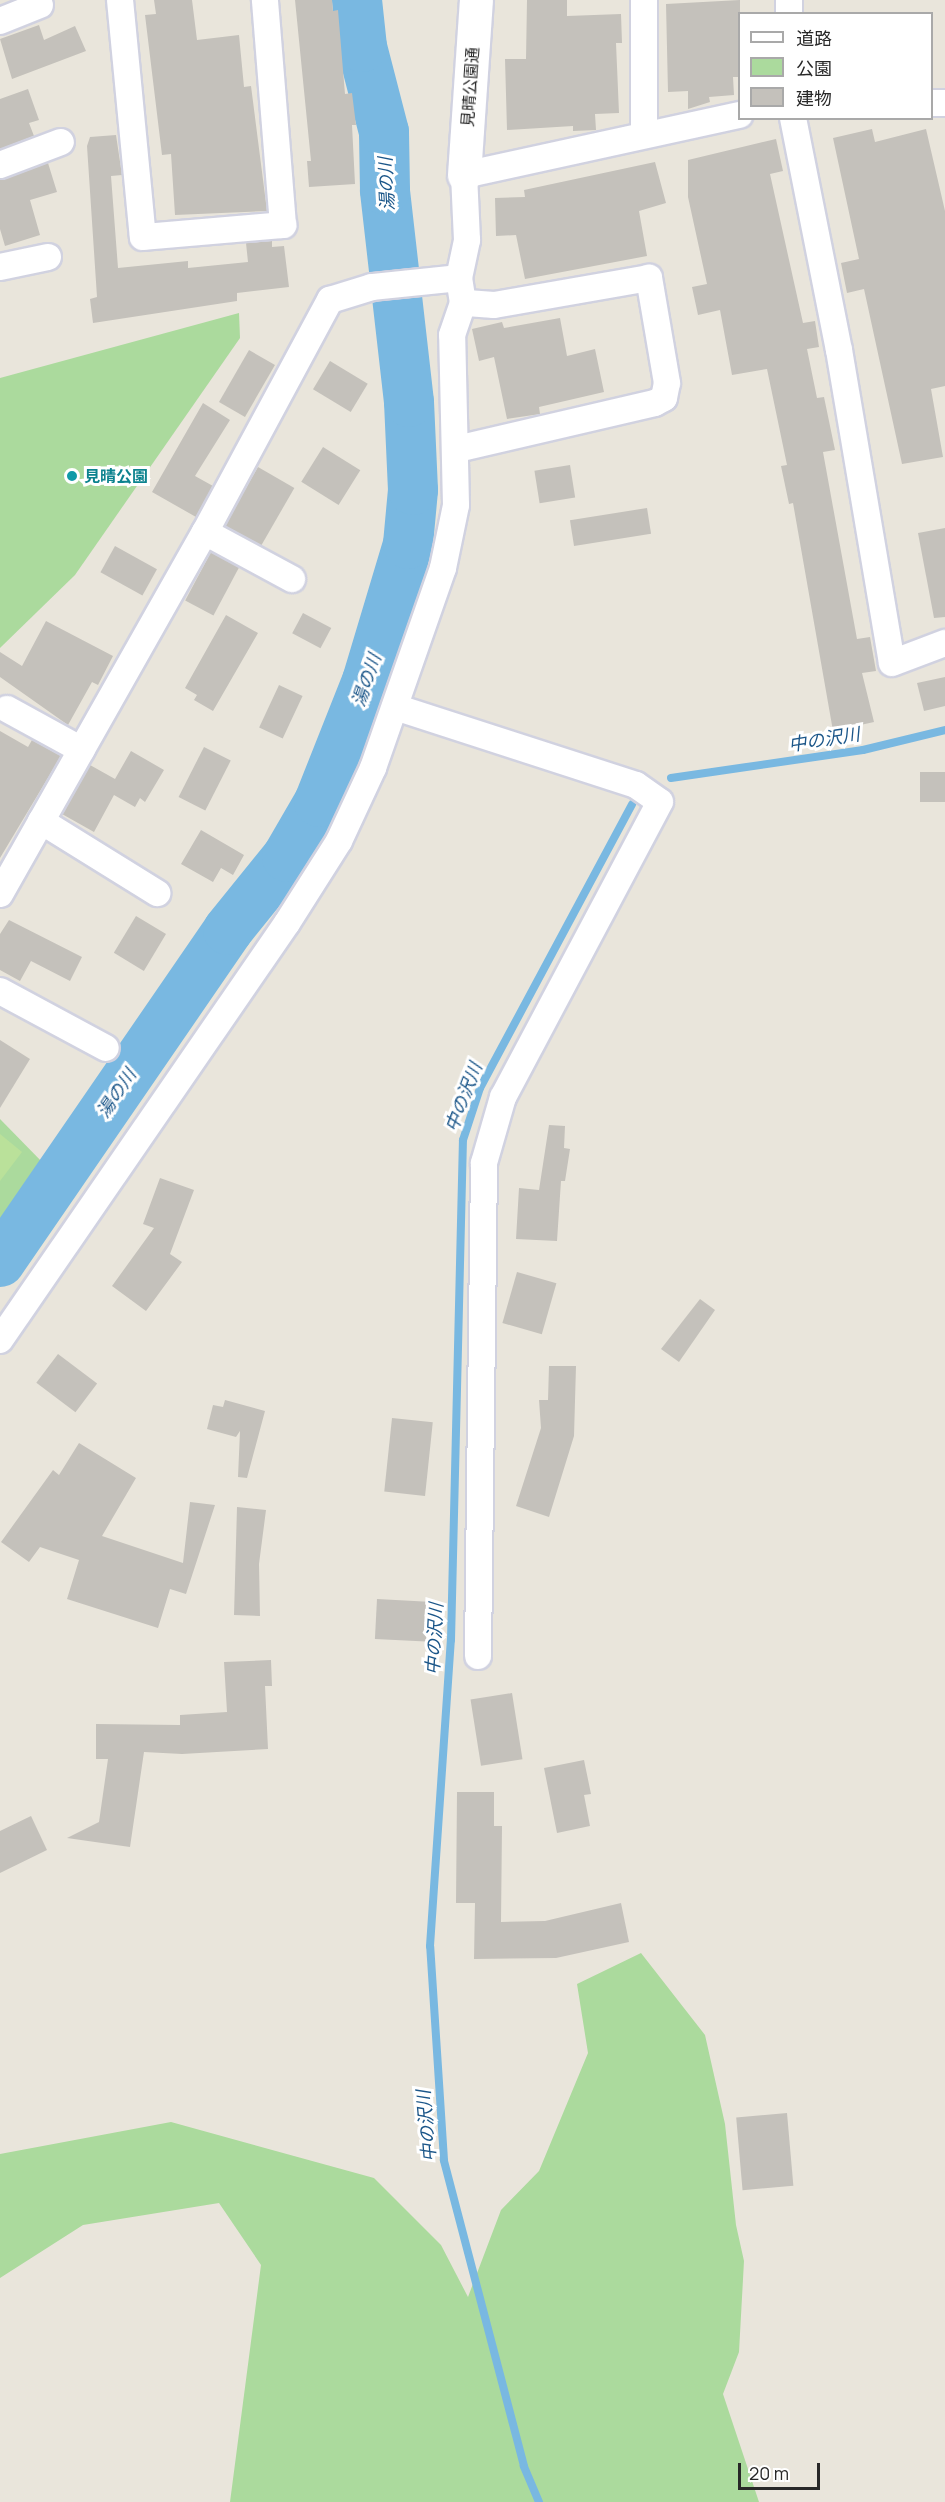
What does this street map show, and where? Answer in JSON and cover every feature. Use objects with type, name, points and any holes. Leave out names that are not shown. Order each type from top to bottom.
[{"type":"street","points":[[120,0],[142,237],[283,225],[265,0]]},
{"type":"street","name":"見晴公園通","points":[[464,175],[476,0]]},
{"type":"street","points":[[644,0],[644,135]]},
{"type":"street","points":[[0,21],[40,5]]},
{"type":"street","points":[[0,1340],[288,923],[339,841],[373,768],[443,568],[456,505],[457,449],[452,335],[463,303],[459,278],[468,240],[464,175],[738,115]]},
{"type":"street","points":[[793,120],[839,350],[892,663],[945,643]]},
{"type":"street","points":[[0,165],[61,142]]},
{"type":"street","points":[[0,267],[48,257]]},
{"type":"street","points":[[0,894],[205,532],[330,300],[372,287],[459,278]]},
{"type":"street","points":[[457,449],[655,403],[664,398],[667,383],[649,278],[494,305],[463,303]]},
{"type":"street","points":[[205,532],[291,579]]},
{"type":"street","points":[[395,707],[636,784],[660,802],[503,1098],[484,1163],[478,1656]]},
{"type":"street","points":[[7,709],[82,750]]},
{"type":"street","points":[[41,821],[157,893]]},
{"type":"street","points":[[0,991],[106,1048]]},
{"type":"green space","name":"見晴公園","points":[[239,313],[240,338],[75,575],[0,648],[0,378]]},
{"type":"green space","points":[[0,1119],[46,1166],[0,1230]]},
{"type":"green space","points":[[0,1134],[22,1152],[0,1181]]},
{"type":"green space","points":[[641,1953],[705,2035],[725,2124],[736,2225],[744,2261],[739,2352],[723,2394],[759,2502],[230,2502],[261,2265],[219,2203],[83,2225],[0,2278],[0,2154],[171,2122],[374,2178],[441,2245],[468,2297],[501,2210],[539,2171],[588,2053],[577,1984]]},
{"type":"building","points":[[154,0],[192,0],[197,40],[239,35],[244,87],[251,86],[267,211],[175,215],[171,154],[162,155],[145,15],[156,14]]},
{"type":"building","points":[[295,0],[332,0],[333,11],[338,10],[345,94],[352,93],[356,125],[352,125],[355,184],[309,187],[307,161],[311,161]]},
{"type":"building","points":[[527,0],[567,0],[567,16],[621,14],[622,43],[616,43],[619,113],[595,114],[596,130],[573,131],[573,126],[507,130],[505,59],[526,59]]},
{"type":"building","points":[[740,0],[738,77],[733,77],[734,95],[709,97],[710,102],[688,109],[688,91],[668,92],[666,4]]},
{"type":"building","points":[[39,25],[44,40],[75,26],[86,51],[12,79],[0,39]]},
{"type":"building","points":[[28,89],[39,120],[29,123],[34,136],[0,149],[0,99]]},
{"type":"building","points":[[872,129],[875,142],[926,129],[945,211],[945,386],[931,389],[943,457],[902,464],[864,289],[847,293],[841,263],[859,259],[833,138]]},
{"type":"building","points":[[116,135],[122,175],[111,176],[118,268],[188,261],[188,268],[248,262],[246,243],[272,241],[272,247],[284,246],[289,287],[237,293],[237,301],[93,323],[90,299],[97,297],[87,146],[90,137]]},
{"type":"building","points":[[776,139],[783,171],[770,174],[803,323],[815,321],[819,347],[807,349],[817,398],[824,397],[835,450],[823,452],[857,639],[870,637],[876,671],[862,673],[874,722],[833,731],[793,503],[789,504],[781,466],[787,465],[767,369],[732,375],[720,310],[698,315],[692,287],[707,284],[688,197],[688,160]]},
{"type":"building","points":[[655,162],[666,203],[639,211],[647,256],[525,279],[516,235],[496,236],[495,198],[525,197],[524,190]]},
{"type":"building","points":[[48,163],[57,192],[30,200],[40,235],[5,246],[0,229],[0,180]]},
{"type":"building","points":[[560,318],[567,356],[595,349],[604,392],[539,407],[540,414],[507,419],[494,357],[479,361],[472,329],[502,322],[504,328]]},
{"type":"building","points":[[249,350],[275,365],[245,417],[219,402]]},
{"type":"building","points":[[330,361],[368,384],[351,412],[313,389]]},
{"type":"building","points":[[203,403],[230,420],[195,476],[213,486],[196,517],[152,492]]},
{"type":"building","points":[[323,447],[360,470],[339,505],[301,482]]},
{"type":"building","points":[[570,465],[575,498],[540,503],[534,471]]},
{"type":"building","points":[[258,467],[294,488],[260,547],[224,526]]},
{"type":"building","points":[[647,508],[651,534],[574,546],[570,520]]},
{"type":"building","points":[[945,528],[945,617],[934,618],[918,533]]},
{"type":"building","points":[[115,546],[157,569],[142,596],[100,572]]},
{"type":"building","points":[[211,552],[239,567],[213,616],[185,601]]},
{"type":"building","points":[[303,613],[331,628],[320,648],[292,633]]},
{"type":"building","points":[[226,615],[258,633],[213,711],[194,700],[197,695],[185,688]]},
{"type":"building","points":[[46,621],[113,656],[98,685],[92,682],[68,725],[0,677],[0,652],[22,666]]},
{"type":"building","points":[[945,677],[945,706],[924,711],[917,683]]},
{"type":"building","points":[[279,685],[303,696],[283,739],[259,728]]},
{"type":"building","points":[[0,731],[28,747],[32,740],[61,756],[0,858]]},
{"type":"building","points":[[204,747],[231,761],[205,811],[179,797]]},
{"type":"building","points":[[131,751],[164,770],[145,802],[140,798],[135,807],[114,795],[94,832],[62,814],[90,765],[115,779]]},
{"type":"building","points":[[920,772],[945,772],[945,802],[920,802]]},
{"type":"building","points":[[201,830],[244,855],[233,875],[221,868],[213,882],[181,864]]},
{"type":"building","points":[[136,916],[166,934],[144,971],[114,953]]},
{"type":"building","points":[[9,920],[82,957],[70,981],[31,961],[20,981],[0,970],[0,934]]},
{"type":"building","points":[[0,1040],[30,1059],[0,1108]]},
{"type":"building","points":[[549,1125],[565,1126],[564,1148],[570,1149],[565,1181],[561,1181],[557,1241],[516,1239],[519,1188],[539,1190]]},
{"type":"building","points":[[160,1178],[194,1190],[170,1254],[182,1262],[146,1311],[112,1286],[154,1228],[143,1224]]},
{"type":"building","points":[[517,1272],[556,1283],[542,1334],[502,1323]]},
{"type":"building","points":[[700,1299],[715,1310],[679,1362],[661,1349]]},
{"type":"building","points":[[58,1354],[97,1383],[75,1412],[36,1383]]},
{"type":"building","points":[[549,1366],[576,1366],[574,1436],[549,1517],[516,1506],[541,1428],[539,1400],[548,1400]]},
{"type":"building","points":[[225,1400],[265,1411],[247,1478],[238,1477],[240,1431],[236,1437],[207,1429],[213,1405],[223,1407]]},
{"type":"building","points":[[392,1418],[433,1422],[425,1496],[384,1492]]},
{"type":"building","points":[[79,1443],[136,1478],[102,1536],[183,1563],[190,1502],[215,1505],[186,1594],[170,1589],[158,1628],[67,1599],[79,1560],[40,1547],[29,1562],[1,1542],[53,1470],[59,1475]]},
{"type":"building","points":[[237,1507],[266,1510],[259,1564],[260,1616],[234,1615]]},
{"type":"building","points":[[377,1599],[428,1602],[426,1642],[375,1639]]},
{"type":"building","points":[[271,1660],[272,1686],[265,1686],[268,1749],[182,1754],[144,1752],[130,1847],[67,1838],[99,1822],[108,1759],[96,1759],[96,1724],[180,1725],[180,1715],[227,1712],[224,1662]]},
{"type":"building","points":[[512,1693],[522,1759],[481,1766],[471,1700]]},
{"type":"building","points":[[584,1760],[591,1794],[584,1795],[590,1826],[557,1833],[544,1768]]},
{"type":"building","points":[[457,1792],[494,1792],[494,1826],[502,1826],[501,1922],[545,1921],[621,1903],[629,1942],[556,1958],[474,1959],[475,1903],[456,1903]]},
{"type":"building","points":[[31,1816],[47,1850],[0,1873],[0,1831]]},
{"type":"building","points":[[787,2113],[793,2186],[743,2190],[736,2117]]},
{"type":"waterway","name":"湯の川","points":[[0,1262],[228,930],[287,857],[319,802],[367,681],[408,544],[413,490],[409,402],[385,190],[384,132],[362,47],[357,0]]},
{"type":"waterway","name":"中の沢川","points":[[671,778],[863,750],[945,730]]},
{"type":"waterway","name":"中の沢川","points":[[539,2502],[524,2466],[444,2160],[430,1946],[451,1640],[463,1140],[480,1088],[632,804]]},
{"type":"place","name":"見晴公園","points":[[72,476]]}]
